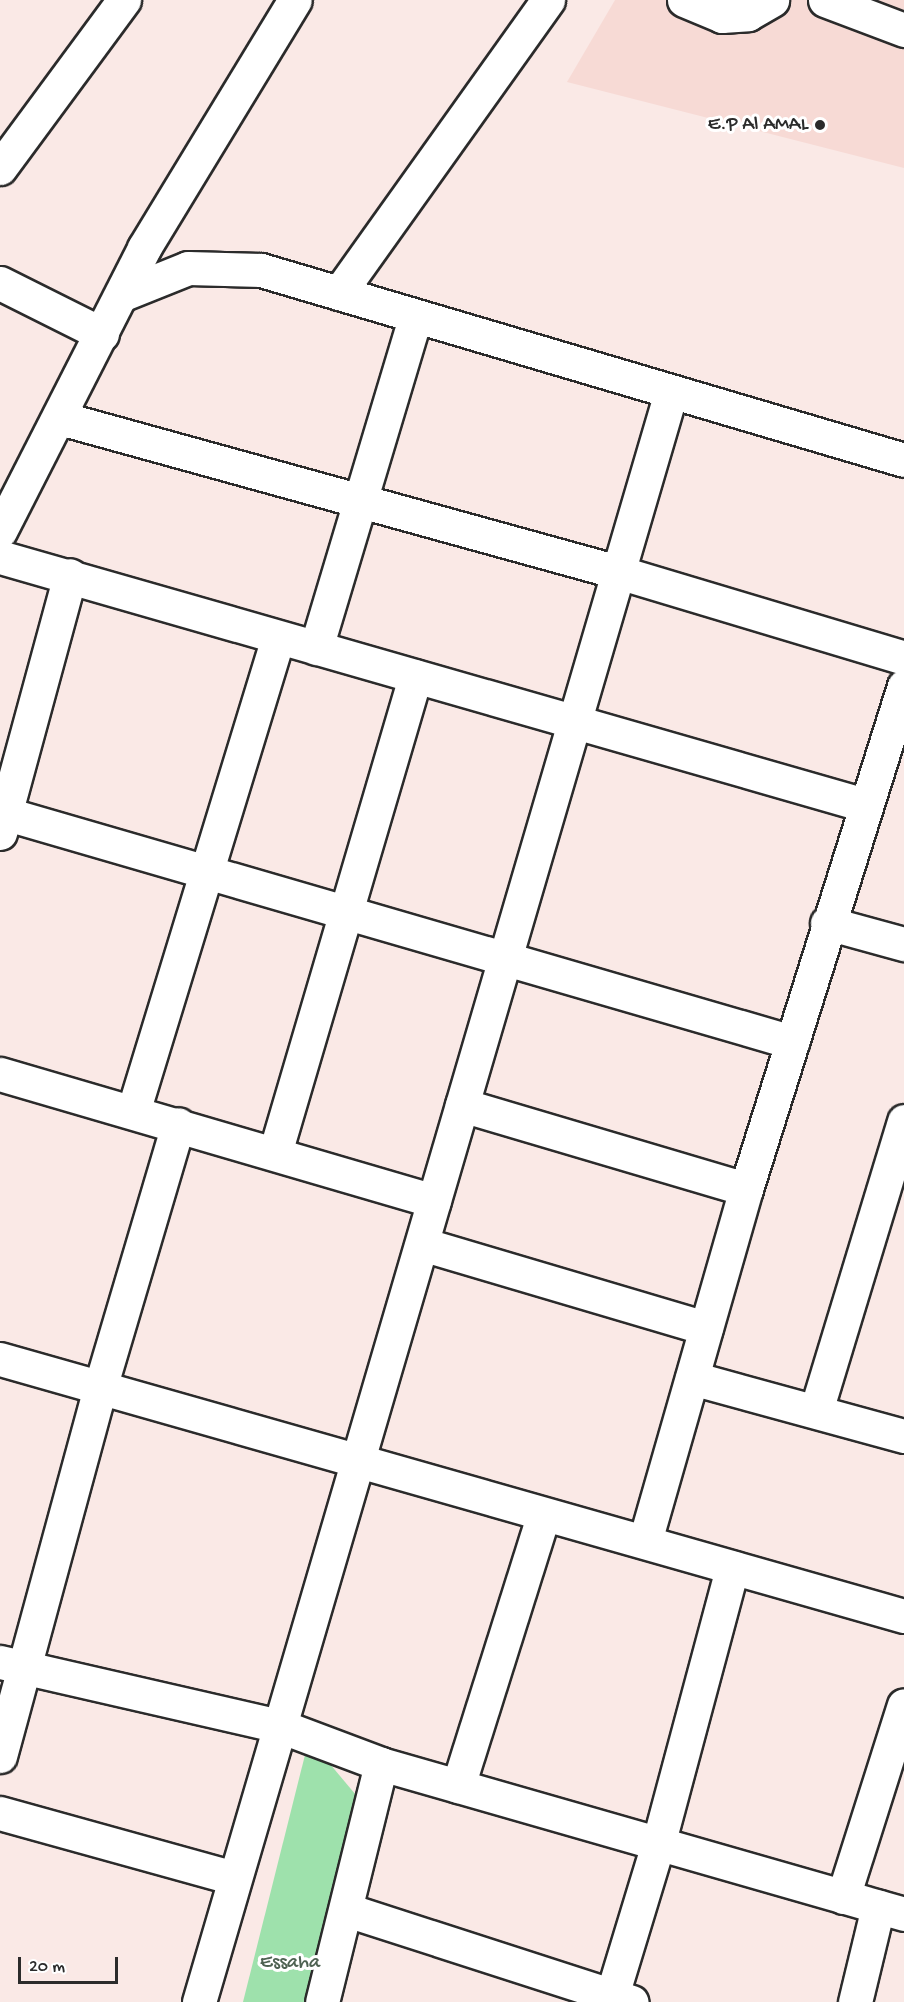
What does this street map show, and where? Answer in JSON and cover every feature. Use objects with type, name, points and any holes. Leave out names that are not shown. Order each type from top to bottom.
[{"type":"street","points":[[0,168],[124,0]]},
{"type":"street","points":[[0,531],[60,418],[144,248],[295,0]]},
{"type":"street","points":[[339,293],[548,0]]},
{"type":"street","points":[[684,0],[722,16],[748,14],[772,0]]},
{"type":"street","points":[[825,0],[904,30]]},
{"type":"street","points":[[121,295],[188,268],[219,266],[261,270],[416,318],[904,460]]},
{"type":"street","points":[[0,283],[102,334]]},
{"type":"street","points":[[316,648],[416,318]]},
{"type":"street","points":[[200,2002],[234,1878],[462,1105],[508,959],[574,722],[671,392]]},
{"type":"street","points":[[60,418],[618,572],[904,658]]},
{"type":"street","points":[[0,557],[70,575],[278,638],[865,805]]},
{"type":"street","points":[[70,575],[2,820],[205,873],[343,915],[508,959],[792,1042]]},
{"type":"street","points":[[133,1112],[278,638]]},
{"type":"street","points":[[275,1153],[415,676]]},
{"type":"street","points":[[645,1541],[746,1189],[827,923],[904,686]]},
{"type":"street","points":[[827,923],[904,944]]},
{"type":"street","points":[[0,1074],[178,1124],[434,1201]]},
{"type":"street","points":[[462,1105],[746,1189]]},
{"type":"street","points":[[816,1411],[904,1121]]},
{"type":"street","points":[[0,1756],[12,1665],[100,1388],[178,1124]]},
{"type":"street","points":[[422,1244],[706,1328]]},
{"type":"street","points":[[0,1359],[543,1516],[645,1541],[904,1616]]},
{"type":"street","points":[[692,1378],[904,1436]]},
{"type":"street","points":[[458,1786],[543,1516]]},
{"type":"street","points":[[347,1910],[618,2000],[732,1568]]},
{"type":"street","points":[[12,1665],[280,1726],[381,1764],[659,1841],[891,1911],[855,2002]]},
{"type":"street","points":[[843,1897],[904,1705]]},
{"type":"street","points":[[322,2002],[347,1910],[381,1764]]},
{"type":"street","points":[[0,1813],[234,1878]]},
{"type":"shaded area","name":"E.P Al AMAL","points":[[615,0],[904,0],[904,168],[567,82]]},
{"type":"green space","name":"Essaha","points":[[309,1739],[366,1807],[317,2002],[243,2002]]},
{"type":"place","name":"E.P Al AMAL","points":[[820,125]]}]
